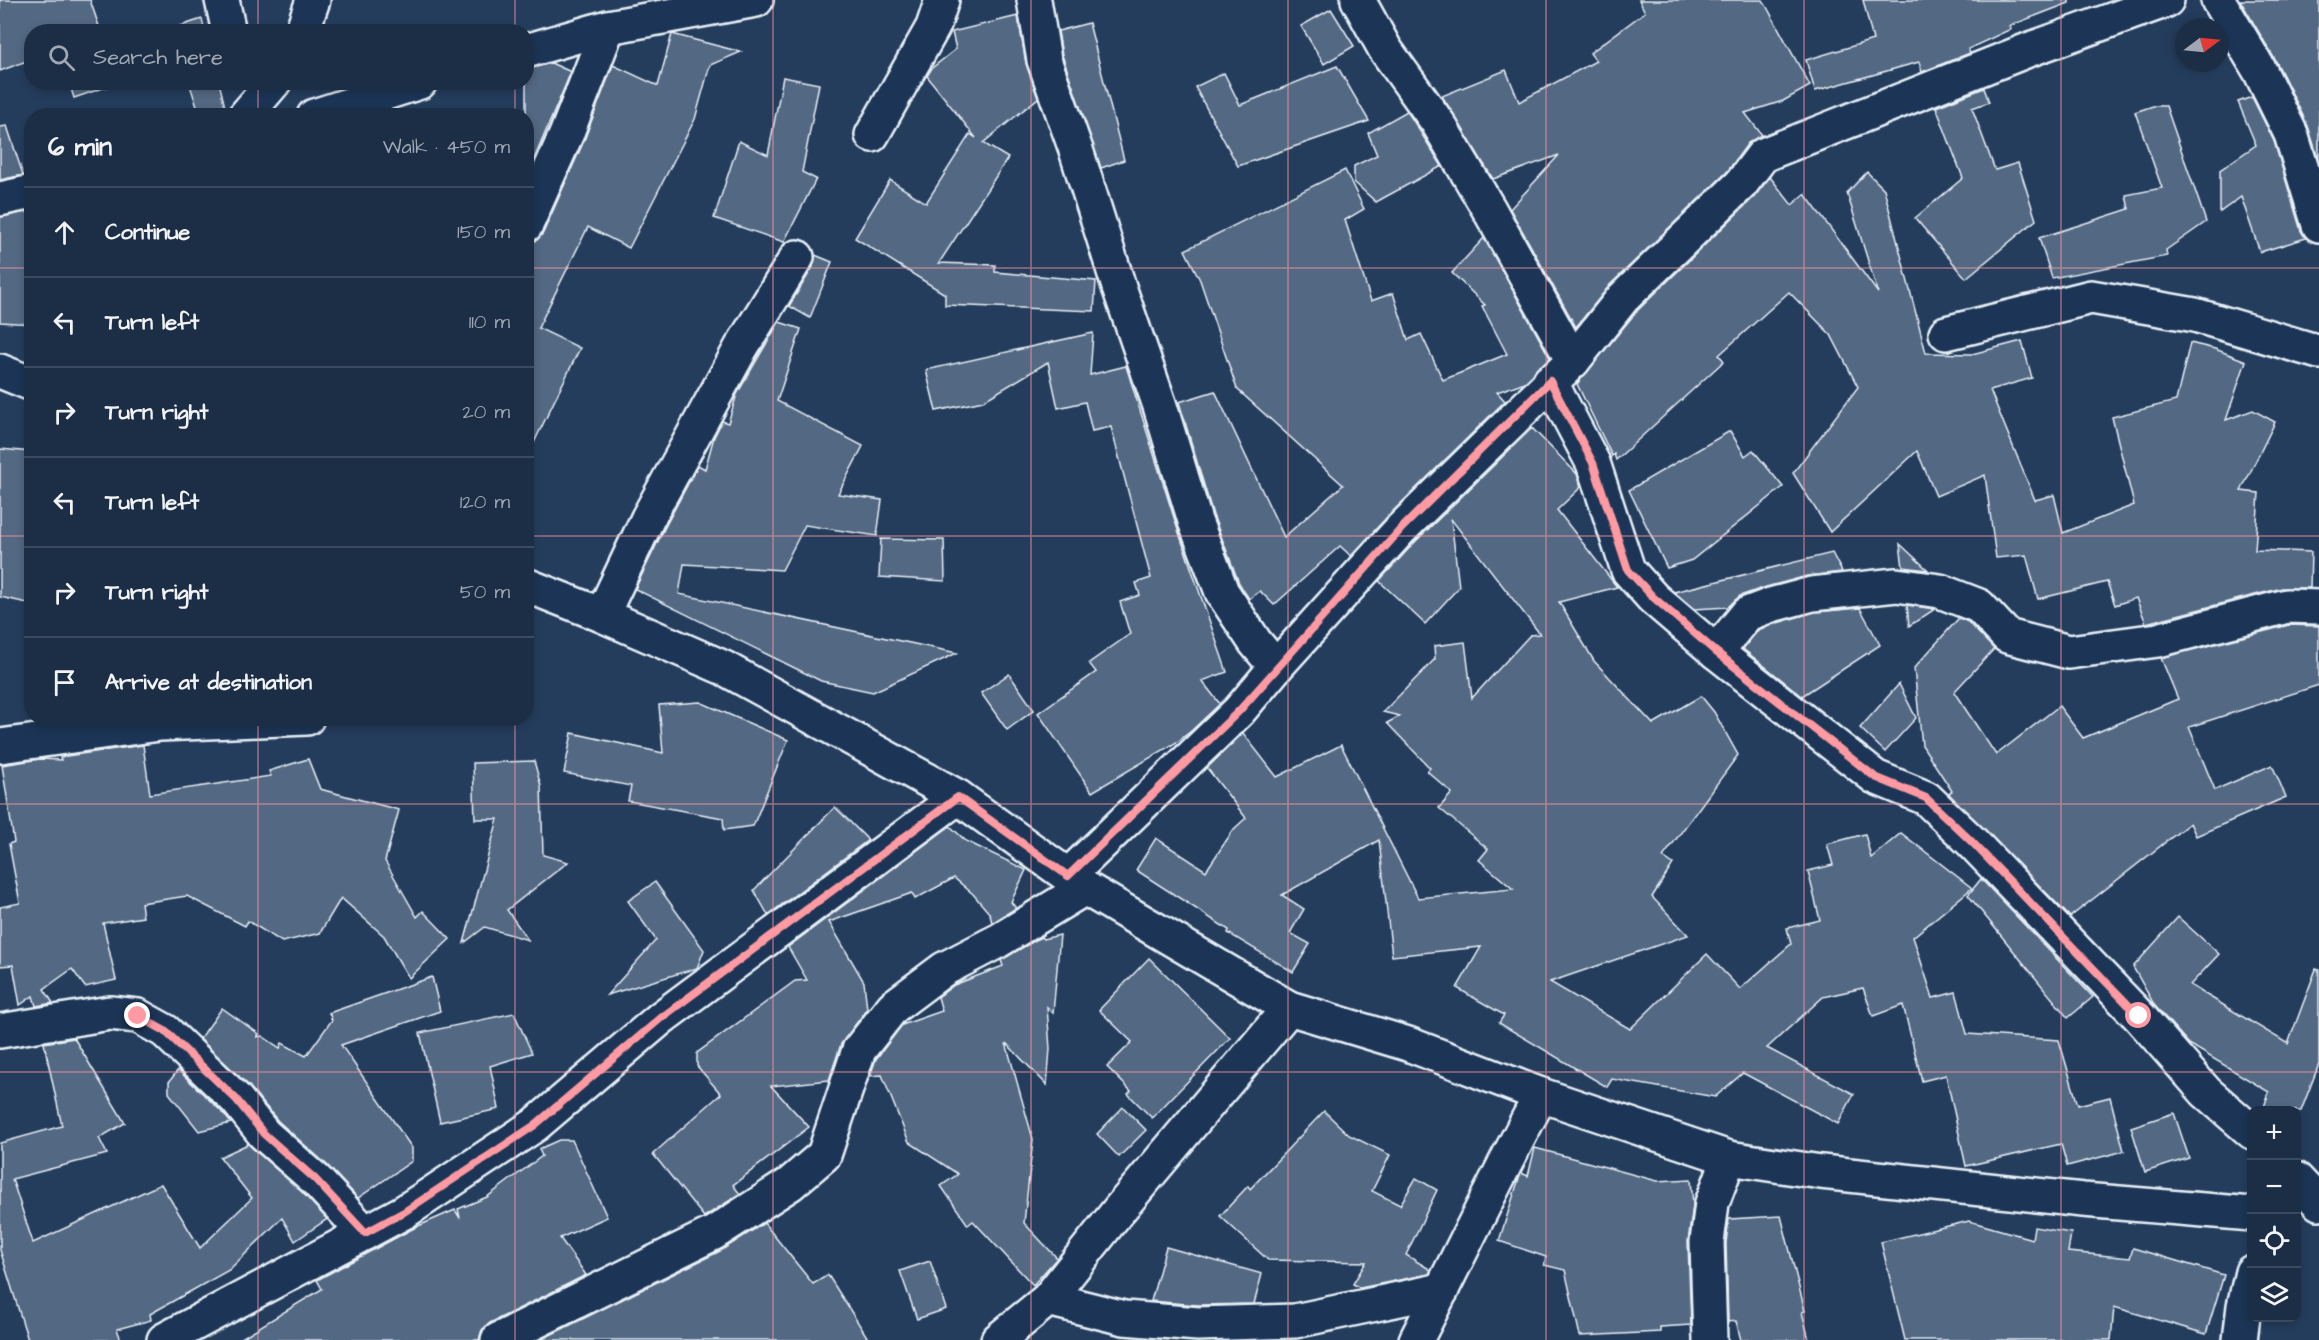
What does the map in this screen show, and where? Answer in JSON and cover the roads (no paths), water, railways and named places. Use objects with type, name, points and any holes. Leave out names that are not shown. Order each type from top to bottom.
[{"type":"street","points":[[222,0],[227,24]]},
{"type":"street","points":[[305,24],[313,0]]},
{"type":"street","points":[[534,49],[608,27],[756,0]]},
{"type":"street","points":[[872,135],[933,27],[942,0]]},
{"type":"street","points":[[1034,0],[1044,60],[1160,405],[1195,521],[1222,592],[1255,642],[1276,667]]},
{"type":"street","points":[[1358,0],[1385,49],[1438,123],[1490,211],[1562,371],[1628,570],[1653,597],[1716,652],[1875,777],[1926,798],[1972,842],[2139,1016],[2206,1092],[2247,1128]]},
{"type":"street","points":[[498,1340],[714,1233],[790,1184],[824,1155],[859,1050],[893,1007],[945,969],[998,941],[1077,882],[1239,711],[1401,529],[1562,371],[1623,298],[1742,184],[1763,155],[2017,54],[2167,0]]},
{"type":"street","points":[[2218,0],[2260,71],[2291,134],[2319,225]]},
{"type":"street","points":[[534,207],[566,135],[608,27]]},
{"type":"street","points":[[244,103],[263,90]]},
{"type":"street","points":[[339,108],[395,90]]},
{"type":"street","points":[[0,199],[24,194]]},
{"type":"street","points":[[602,615],[653,508],[741,348],[797,257]]},
{"type":"street","points":[[1946,333],[2091,297],[2195,315],[2319,352]]},
{"type":"street","points":[[0,371],[24,381]]},
{"type":"street","points":[[1716,652],[1747,614],[1772,604],[1812,594],[1896,585],[1940,591],[1978,606],[2007,636],[2069,652],[2158,640],[2287,606],[2319,607]]},
{"type":"street","points":[[534,588],[724,668],[958,797],[1077,882],[1289,1008],[1408,1044],[1540,1095],[1729,1158],[1833,1173],[2083,1200],[2247,1214]]},
{"type":"street","points":[[0,746],[145,726]]},
{"type":"street","points":[[164,1340],[404,1212],[535,1125],[661,1018],[958,797]]},
{"type":"street","points":[[998,1340],[1048,1299],[1118,1211],[1289,1008]]},
{"type":"street","points":[[0,1031],[110,1013],[138,1016],[165,1031],[236,1099],[264,1134],[315,1179],[365,1233]]},
{"type":"street","points":[[1416,1340],[1540,1095]]},
{"type":"street","points":[[1710,1340],[1707,1242],[1712,1203],[1729,1158]]},
{"type":"street","points":[[2301,1184],[2319,1203]]},
{"type":"street","points":[[2301,1214],[2319,1213]]},
{"type":"street","points":[[1048,1299],[1124,1318],[1198,1324],[1295,1321],[1442,1290]]},
{"type":"street","points":[[2240,1340],[2247,1300]]}]
